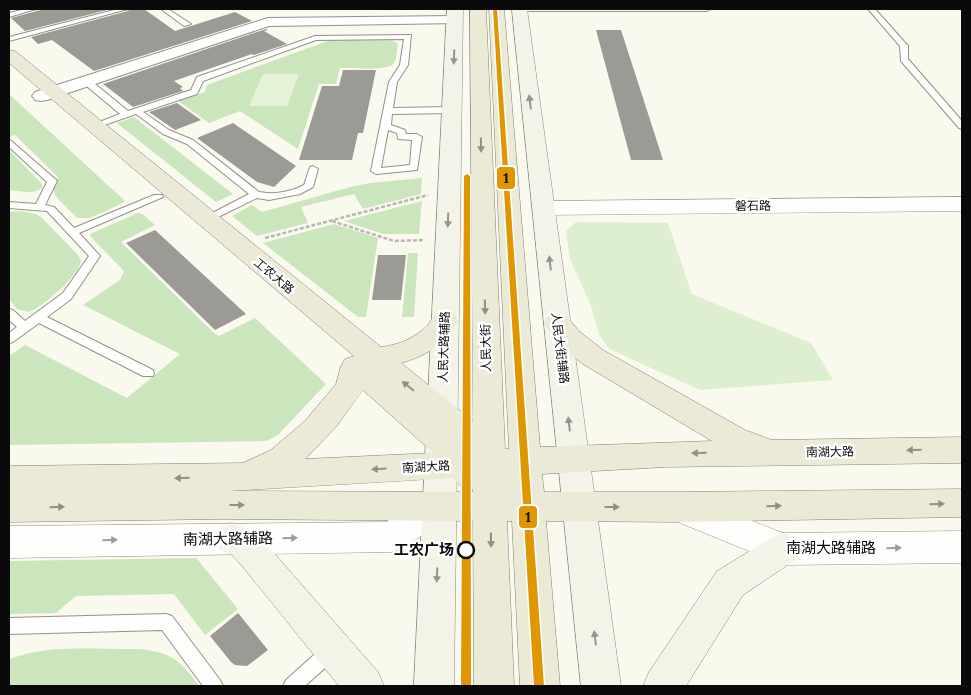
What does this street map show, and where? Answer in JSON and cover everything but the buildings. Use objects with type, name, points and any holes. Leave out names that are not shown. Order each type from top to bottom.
[{"type":"main road","name":"人民大街","points":[[496,9],[478,459],[528,506],[540,686]]},
{"type":"main road","name":"人民大街辅路","points":[[519,9],[601,686]]},
{"type":"main road","name":"人民大街","points":[[463,13],[478,459],[490,506],[494,686]]},
{"type":"main road","name":"人民大路辅路","points":[[434,686],[439,506],[478,459],[442,414],[452,110],[463,13]]},
{"type":"main road","name":"工农大路","points":[[14,46],[47,94],[158,197],[363,361],[442,414],[478,459]]},
{"type":"main road","name":"工农大路","points":[[9,68],[93,126],[206,219],[363,361],[478,459]]},
{"type":"main road","points":[[227,477],[263,469],[298,448],[344,396],[363,361],[395,356],[415,347],[439,332],[445,321]]},
{"type":"main road","points":[[557,323],[570,339],[593,357],[735,439],[760,447],[793,452]]},
{"type":"main road","name":"南湖大路","points":[[9,480],[227,477],[478,459],[573,459],[665,454],[962,450]]},
{"type":"main road","points":[[9,508],[222,505],[678,507],[962,503]]},
{"type":"main road","points":[[232,539],[244,544],[255,556],[364,686]]},
{"type":"main road","points":[[663,686],[730,583],[783,549]]},
{"type":"street","points":[[47,94],[268,22],[463,13]]},
{"type":"street","name":"磐石路","points":[[543,208],[962,204]]},
{"type":"street","name":"南湖大路辅路","points":[[9,542],[391,536],[439,506]]},
{"type":"street","name":"南湖大路辅路","points":[[678,507],[783,549],[962,547]]},
{"type":"lane","points":[[9,15],[33,9]]},
{"type":"lane","points":[[14,46],[125,9]]},
{"type":"lane","points":[[164,9],[188,24]]},
{"type":"lane","points":[[523,9],[707,9]]},
{"type":"lane","points":[[871,9],[904,46],[904,59],[962,126]]},
{"type":"lane","points":[[9,28],[14,46]]},
{"type":"lane","points":[[93,126],[194,92],[200,79],[315,38],[408,37],[404,65],[393,82],[389,111],[382,134],[376,171],[414,168],[417,137],[401,137],[402,132],[386,126]]},
{"type":"lane","points":[[9,39],[14,46]]},
{"type":"lane","points":[[86,81],[128,115]]},
{"type":"lane","points":[[389,111],[452,110]]},
{"type":"lane","points":[[138,112],[166,132],[190,142],[256,195],[269,197],[300,191],[308,187],[313,169]]},
{"type":"lane","points":[[9,142],[52,181],[39,207]]},
{"type":"lane","points":[[206,219],[256,195]]},
{"type":"lane","points":[[72,232],[158,197]]},
{"type":"lane","points":[[9,205],[50,209],[94,256],[67,296],[9,340]]},
{"type":"lane","points":[[9,313],[25,328]]},
{"type":"lane","points":[[39,318],[148,373]]},
{"type":"lane","points":[[9,626],[166,622],[214,686]]},
{"type":"lane","points":[[292,686],[333,650]]},
{"type":"path","points":[[261,239],[434,194]]},
{"type":"path","points":[[331,220],[394,240],[431,240]]},
{"type":"green space","points":[[376,38],[392,41],[398,44],[395,60],[393,64],[384,68],[340,68],[336,84],[319,84],[298,149],[240,111],[209,123],[178,101],[205,92],[207,85],[333,39]]},
{"type":"green space","points":[[263,74],[299,74],[287,106],[249,106]]},
{"type":"green space","points":[[9,94],[125,201],[90,218],[77,218],[58,199],[53,190],[58,177],[15,135],[9,137]]},
{"type":"green space","points":[[134,117],[233,194],[216,202],[117,123]]},
{"type":"green space","points":[[9,150],[42,184],[42,188],[31,192],[9,190]]},
{"type":"green space","points":[[422,178],[421,194],[363,209],[354,194],[301,207],[308,223],[257,236],[232,216],[252,205],[262,212],[350,187]]},
{"type":"green space","points":[[422,201],[419,234],[383,234],[344,221]]},
{"type":"green space","points":[[21,211],[41,217],[78,255],[81,261],[74,274],[60,290],[43,304],[29,312],[17,309],[9,299],[9,212]]},
{"type":"green space","points":[[138,213],[155,225],[121,242],[213,332],[219,336],[255,318],[326,384],[278,435],[266,441],[9,445],[9,356],[25,345],[127,398],[180,354],[83,305],[120,280],[124,271],[90,234]]},
{"type":"green space","points":[[576,222],[668,223],[692,294],[811,343],[833,380],[700,390],[609,349],[599,334],[591,306],[570,259],[566,231]]},
{"type":"green space","points":[[334,224],[378,238],[366,317],[358,317],[263,243]]},
{"type":"green space","points":[[408,253],[418,253],[414,317],[402,317]]},
{"type":"green space","points":[[196,558],[238,609],[205,635],[174,594],[76,596],[56,613],[9,614],[9,561]]},
{"type":"green space","points":[[73,648],[140,649],[168,655],[187,670],[199,686],[9,686],[9,660],[23,655],[38,651]]},
{"type":"transit line","name":"1","points":[[495,9],[539,686]]},
{"type":"transit line","name":"1","points":[[466,686],[467,176]]},
{"type":"place","name":"工农广场","points":[[466,550]]}]
